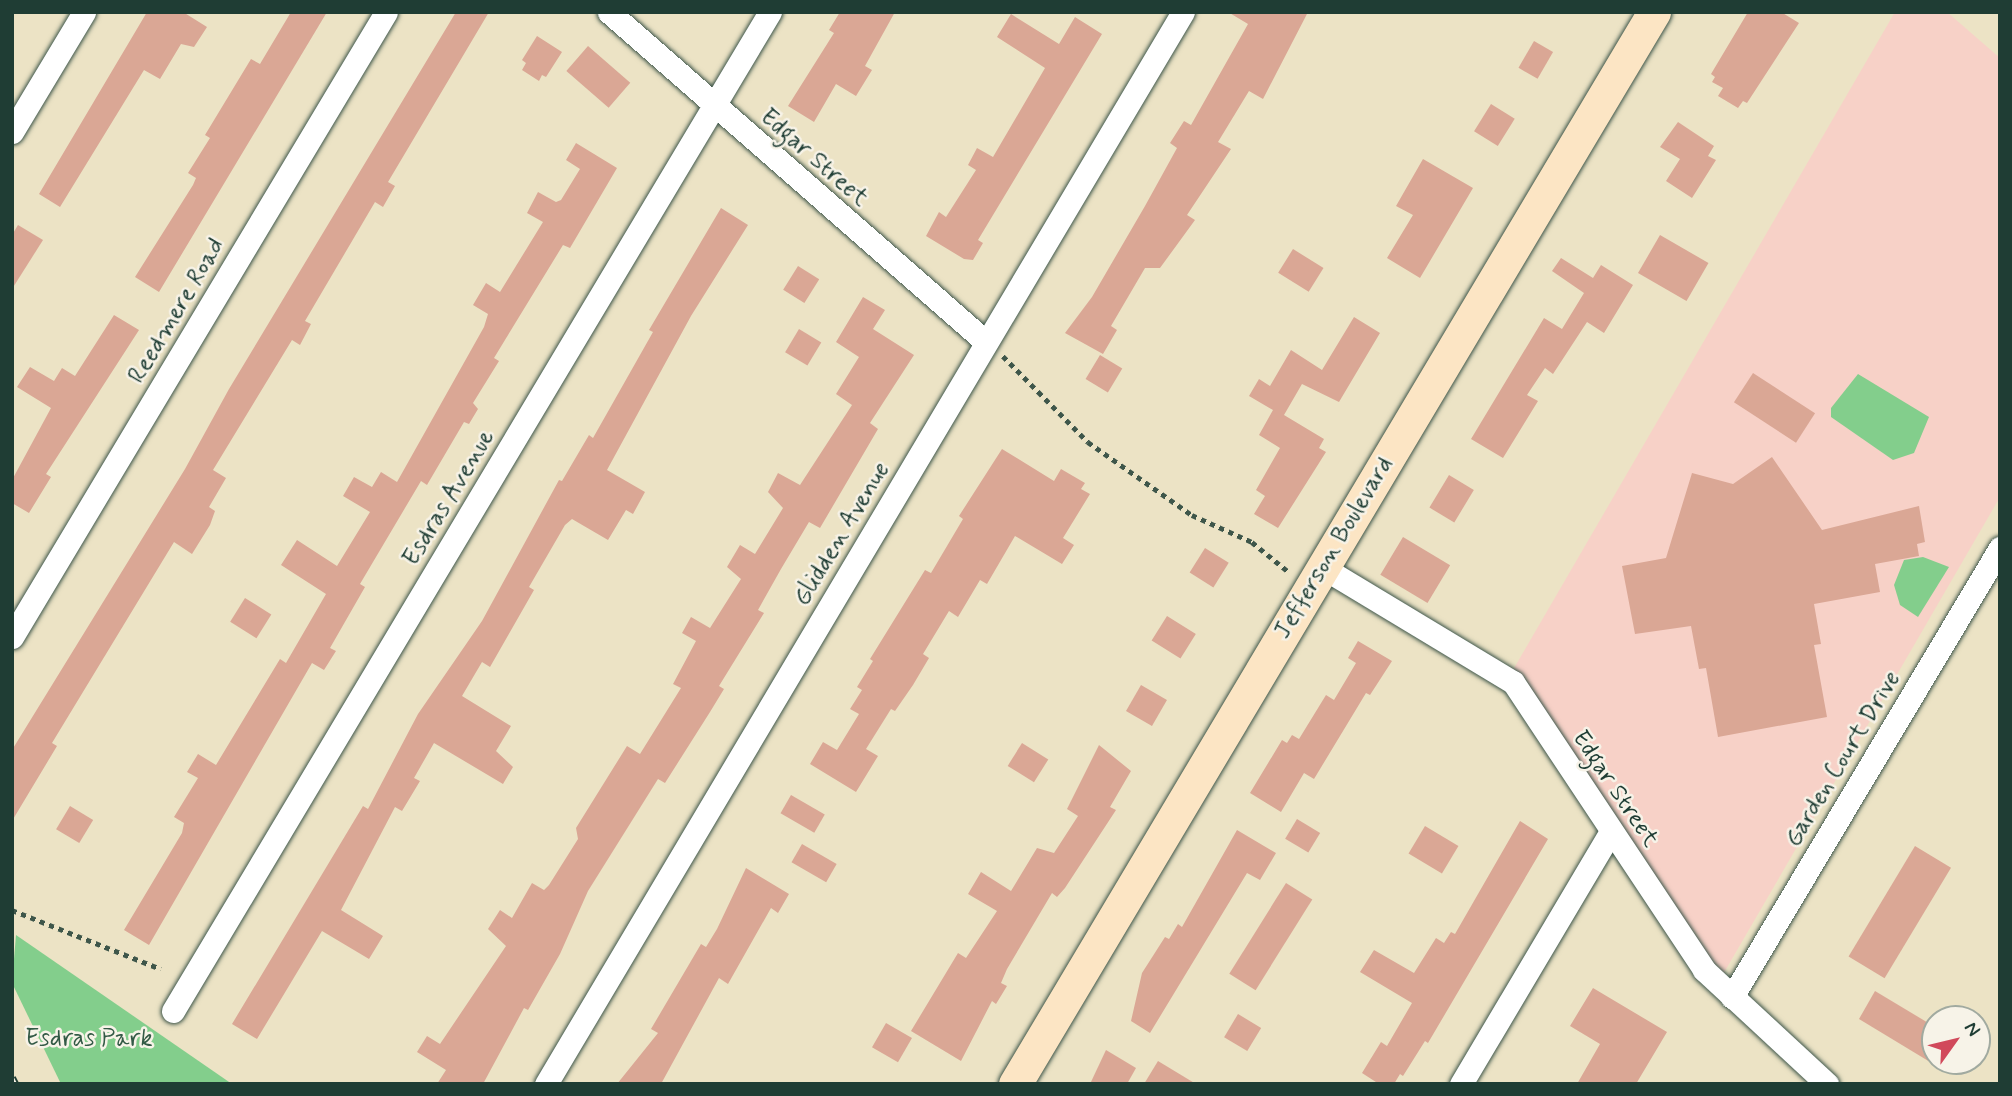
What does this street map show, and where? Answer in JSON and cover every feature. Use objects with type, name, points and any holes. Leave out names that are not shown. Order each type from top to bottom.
[{"type":"street","points":[[12,132],[84,12]]},
{"type":"street","name":"Reedmere Road","points":[[12,637],[386,12]]},
{"type":"street","name":"Edgar Street","points":[[610,12],[993,348]]},
{"type":"street","name":"Esdras Avenue","points":[[173,1012],[770,12]]},
{"type":"street","name":"Glidden Avenue","points":[[546,1084],[993,348],[1183,12]]},
{"type":"street","name":"Jefferson Boulevard","points":[[1015,1084],[1307,571],[1654,12]]},
{"type":"street","name":"Garden Court Drive","points":[[1732,997],[2000,548]]},
{"type":"street","name":"Edgar Street","points":[[1307,571],[1513,682],[1704,970],[1827,1084]]},
{"type":"street","points":[[1461,1084],[1611,831]]},
{"type":"path","points":[[993,348],[1088,442],[1192,515],[1307,571]]},
{"type":"path","points":[[12,910],[161,969]]},
{"type":"shaded area","points":[[1895,12],[1947,12],[2000,58],[2000,497],[1718,983],[1506,682]]},
{"type":"green space","points":[[1858,374],[1929,417],[1914,453],[1893,460],[1831,417],[1831,408]]},
{"type":"green space","points":[[1923,557],[1949,567],[1918,617],[1900,605],[1894,585],[1904,560]]},
{"type":"green space","name":"Esdras Park","points":[[16,935],[232,1084],[61,1084],[12,983]]},
{"type":"building","points":[[147,12],[183,12],[207,27],[194,47],[181,44],[160,79],[144,70],[60,207],[39,194]]},
{"type":"building","points":[[291,12],[327,12],[159,292],[135,277],[193,185],[196,178],[188,173],[210,138],[205,135],[251,59],[260,64]]},
{"type":"building","points":[[456,12],[489,12],[388,182],[395,186],[383,207],[375,202],[305,321],[311,324],[300,345],[292,340],[213,470],[226,478],[209,507],[215,511],[210,525],[192,554],[174,542],[52,743],[57,746],[12,821],[12,750],[185,469],[229,389]]},
{"type":"building","points":[[840,12],[895,12],[865,66],[872,70],[856,96],[836,84],[814,122],[788,106],[834,33],[829,30]]},
{"type":"building","points":[[1228,12],[1308,12],[1263,99],[1249,91],[1218,142],[1231,149],[1187,215],[1195,220],[1160,268],[1145,268],[1111,326],[1117,330],[1103,354],[1065,333],[1092,297],[1145,206],[1177,148],[1170,143],[1184,121],[1191,125],[1248,24]]},
{"type":"building","points":[[1748,12],[1781,12],[1799,23],[1747,103],[1743,101],[1738,108],[1718,96],[1723,88],[1712,82],[1715,77],[1711,74]]},
{"type":"building","points":[[1011,14],[1059,44],[1075,17],[1102,34],[978,240],[983,243],[973,260],[964,259],[926,236],[939,212],[946,217],[976,170],[968,165],[977,148],[993,157],[1045,68],[997,37]]},
{"type":"building","points":[[537,36],[562,52],[546,77],[542,75],[539,81],[522,70],[526,63],[522,60]]},
{"type":"building","points":[[1534,41],[1553,52],[1538,79],[1518,68]]},
{"type":"building","points":[[588,46],[630,83],[609,108],[566,71]]},
{"type":"building","points":[[1491,104],[1515,119],[1498,146],[1474,131]]},
{"type":"building","points":[[1678,122],[1714,146],[1708,156],[1716,160],[1692,198],[1666,181],[1680,159],[1660,147]]},
{"type":"building","points":[[576,143],[617,168],[570,248],[563,245],[494,358],[499,361],[473,403],[478,409],[469,424],[464,422],[427,485],[421,481],[360,584],[365,587],[330,648],[336,651],[324,670],[312,663],[149,945],[124,930],[182,833],[184,823],[174,817],[198,778],[187,772],[198,754],[216,765],[280,659],[286,663],[326,594],[281,565],[297,540],[337,566],[370,512],[343,496],[354,477],[372,487],[381,472],[397,482],[484,327],[488,314],[473,305],[486,283],[500,292],[543,222],[527,213],[538,192],[556,202],[561,200],[580,169],[566,160]]},
{"type":"building","points":[[1423,159],[1473,188],[1420,278],[1387,258],[1413,215],[1396,206]]},
{"type":"building","points":[[721,208],[748,225],[691,316],[607,470],[645,492],[633,514],[626,510],[608,540],[572,519],[565,525],[529,587],[534,590],[490,667],[482,662],[462,696],[511,726],[496,751],[513,767],[503,784],[434,743],[414,778],[420,781],[402,811],[395,807],[341,910],[383,936],[369,959],[322,931],[257,1039],[232,1024],[363,806],[368,809],[418,714],[482,621],[559,480],[562,481],[589,435],[593,438],[653,332],[649,330]]},
{"type":"building","points":[[18,225],[43,240],[12,289],[12,235]]},
{"type":"building","points":[[1660,235],[1708,263],[1686,301],[1638,273]]},
{"type":"building","points":[[1293,249],[1324,268],[1309,292],[1278,273]]},
{"type":"building","points":[[1561,258],[1593,278],[1601,265],[1633,285],[1604,333],[1587,322],[1553,374],[1545,368],[1527,395],[1538,401],[1503,458],[1471,439],[1544,318],[1562,329],[1584,293],[1552,271]]},
{"type":"building","points":[[798,266],[819,279],[804,303],[783,290]]},
{"type":"building","points":[[863,297],[885,310],[873,329],[914,355],[870,423],[878,429],[820,528],[809,522],[758,610],[764,613],[719,686],[724,689],[665,783],[658,779],[588,891],[560,954],[528,1010],[524,1008],[483,1084],[437,1084],[446,1070],[417,1052],[427,1036],[440,1044],[506,946],[488,929],[500,910],[512,918],[532,883],[544,890],[549,885],[578,839],[576,828],[627,746],[640,754],[681,688],[673,684],[696,641],[682,633],[691,617],[710,628],[741,579],[727,567],[740,545],[755,554],[783,508],[768,492],[778,473],[800,485],[852,405],[836,394],[859,357],[836,342]]},
{"type":"building","points":[[114,315],[139,330],[46,474],[51,477],[29,513],[12,503],[12,480],[51,408],[17,387],[30,367],[54,381],[62,368],[75,376]]},
{"type":"building","points":[[1354,317],[1380,333],[1339,402],[1302,384],[1284,415],[1324,439],[1319,448],[1326,452],[1278,528],[1254,514],[1265,496],[1256,490],[1280,448],[1259,435],[1273,410],[1249,396],[1259,379],[1270,386],[1291,350],[1322,370]]},
{"type":"building","points":[[799,329],[821,342],[807,366],[785,352]]},
{"type":"building","points":[[1100,355],[1122,368],[1108,392],[1086,379]]},
{"type":"building","points":[[1753,373],[1815,413],[1796,443],[1734,402]]},
{"type":"building","points":[[1002,449],[1054,481],[1061,469],[1085,483],[1081,489],[1090,494],[1063,538],[1074,545],[1062,564],[1015,536],[987,584],[980,580],[958,617],[949,611],[923,654],[929,658],[913,685],[895,711],[891,709],[866,749],[878,756],[856,792],[810,764],[823,742],[837,750],[859,714],[850,709],[862,690],[857,687],[873,661],[870,659],[925,570],[931,573],[963,519],[959,516]]},
{"type":"building","points":[[1772,457],[1822,530],[1919,506],[1925,542],[1917,544],[1919,556],[1875,564],[1880,592],[1814,604],[1821,644],[1814,645],[1827,717],[1718,737],[1706,668],[1699,669],[1691,626],[1635,634],[1622,566],[1666,558],[1692,473],[1733,484]]},
{"type":"building","points":[[1449,475],[1474,490],[1454,523],[1429,508]]},
{"type":"building","points":[[1403,537],[1450,565],[1427,603],[1380,575]]},
{"type":"building","points":[[1205,548],[1229,563],[1213,587],[1190,573]]},
{"type":"building","points":[[245,598],[271,614],[256,638],[230,622]]},
{"type":"building","points":[[1167,616],[1196,634],[1180,659],[1152,641]]},
{"type":"building","points":[[1358,641],[1392,661],[1370,695],[1366,693],[1314,779],[1304,773],[1281,812],[1250,793],[1282,740],[1287,743],[1292,735],[1299,739],[1326,695],[1334,700],[1356,663],[1348,658]]},
{"type":"building","points":[[1141,685],[1167,700],[1152,726],[1126,711]]},
{"type":"building","points":[[1022,743],[1048,759],[1034,782],[1008,766]]},
{"type":"building","points":[[1099,745],[1131,771],[1110,807],[1116,810],[1065,888],[1057,897],[1052,893],[1007,969],[1001,983],[1007,986],[996,1004],[992,1001],[961,1061],[911,1031],[958,953],[966,958],[997,911],[968,894],[981,872],[1011,891],[1037,848],[1054,853],[1078,816],[1067,809]]},
{"type":"building","points":[[791,795],[825,814],[814,833],[780,813]]},
{"type":"building","points":[[70,806],[93,820],[79,843],[56,829]]},
{"type":"building","points":[[1297,819],[1320,833],[1308,853],[1285,839]]},
{"type":"building","points":[[1520,821],[1548,839],[1428,1043],[1425,1041],[1403,1076],[1400,1074],[1394,1084],[1379,1084],[1362,1073],[1381,1042],[1387,1046],[1412,1003],[1360,972],[1374,950],[1414,973],[1436,938],[1444,943],[1451,932],[1455,934]]},
{"type":"building","points":[[1425,826],[1458,846],[1442,874],[1409,853]]},
{"type":"building","points":[[1237,830],[1276,853],[1260,880],[1247,873],[1150,1033],[1131,1021],[1142,973],[1165,937],[1169,939],[1178,924],[1182,927]]},
{"type":"building","points":[[802,844],[837,864],[826,882],[792,862]]},
{"type":"building","points":[[1915,846],[1951,868],[1885,978],[1849,957]]},
{"type":"building","points":[[746,868],[789,894],[778,913],[771,908],[728,984],[719,978],[661,1084],[617,1084],[658,1033],[651,1029],[701,944],[706,947],[717,929]]},
{"type":"building","points":[[1286,883],[1312,899],[1256,990],[1229,974]]},
{"type":"building","points":[[1593,988],[1667,1032],[1636,1084],[1577,1084],[1600,1044],[1570,1026]]},
{"type":"building","points":[[1875,991],[1921,1019],[1921,1057],[1859,1019]]},
{"type":"building","points":[[1238,1014],[1261,1028],[1247,1051],[1224,1037]]},
{"type":"building","points":[[886,1023],[912,1038],[898,1062],[872,1047]]},
{"type":"building","points":[[1106,1050],[1136,1068],[1127,1084],[1090,1084]]},
{"type":"building","points":[[1158,1061],[1196,1084],[1144,1084]]},
{"type":"railway","points":[[12,1078],[15,1084]]}]
